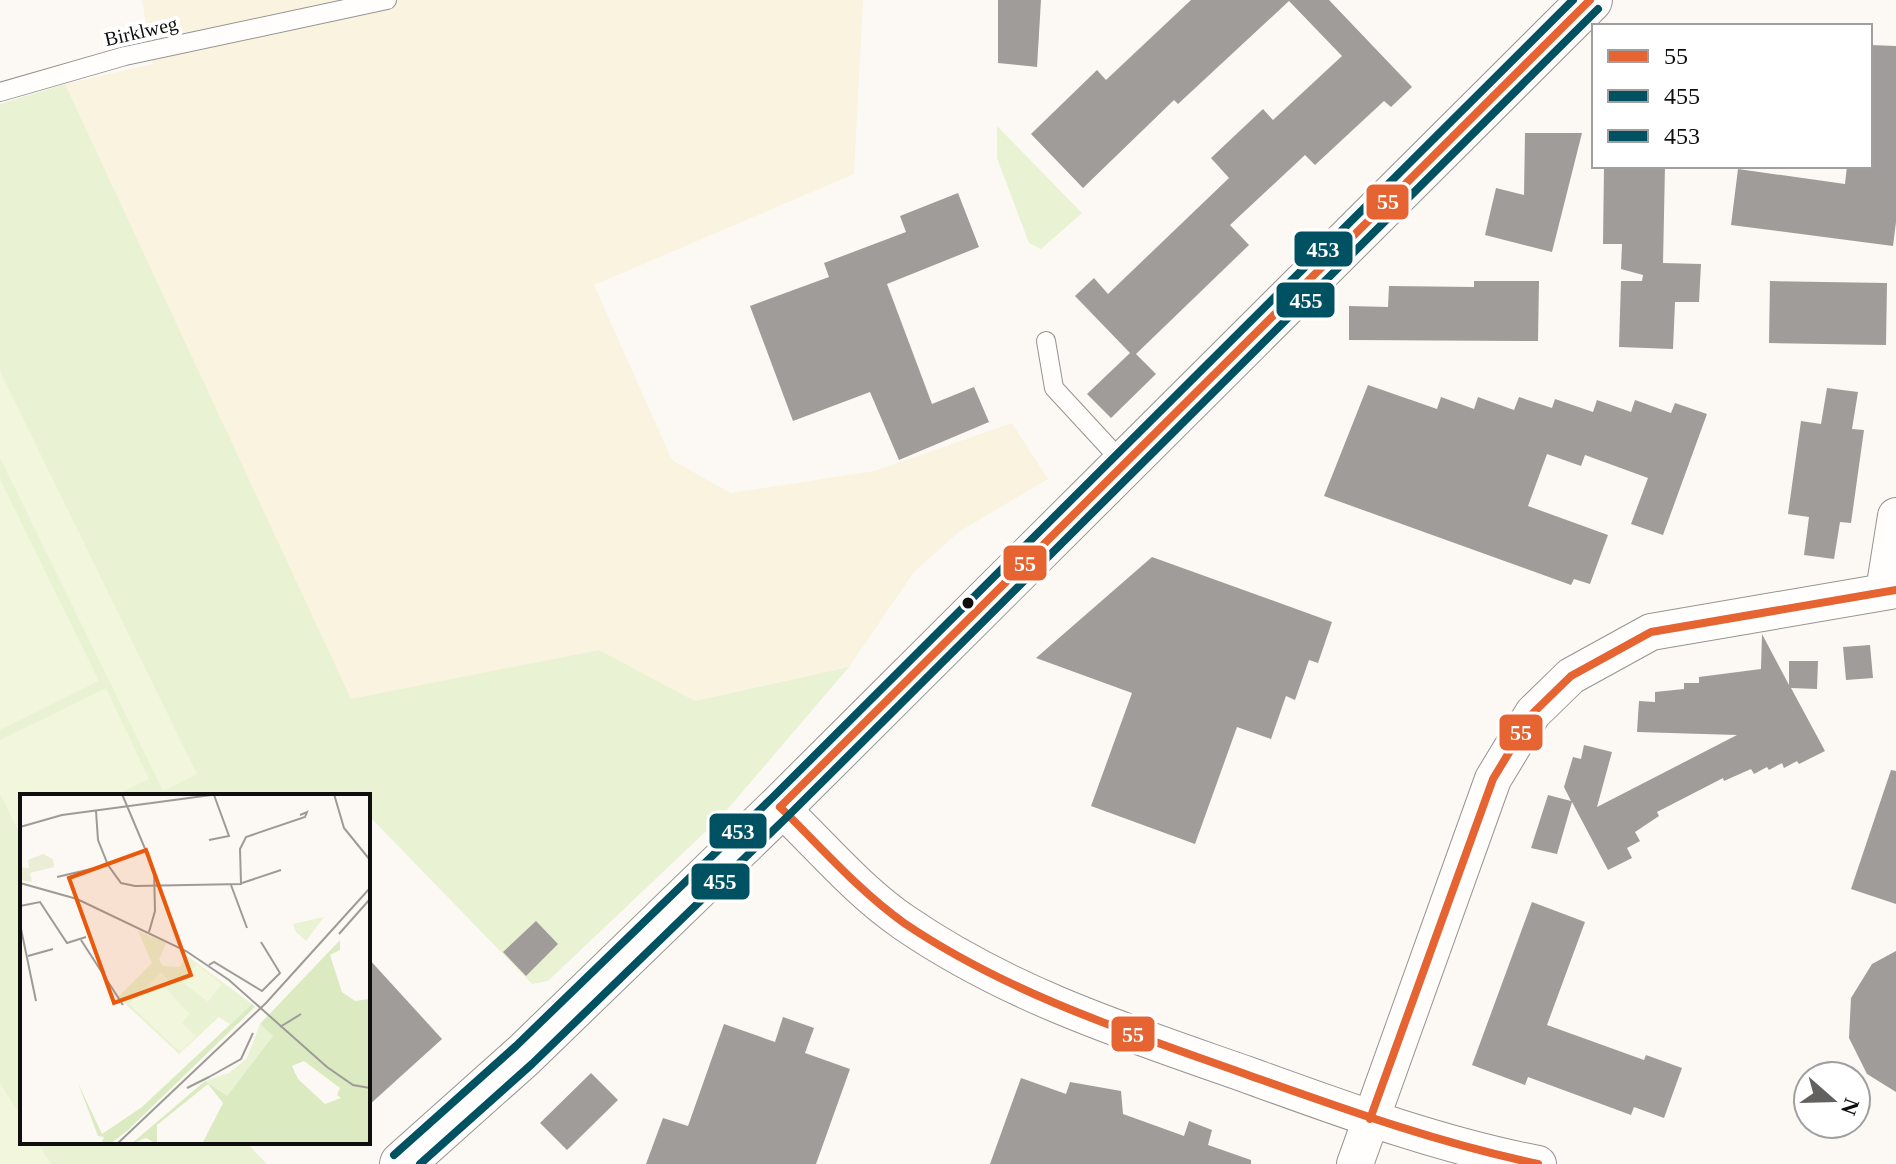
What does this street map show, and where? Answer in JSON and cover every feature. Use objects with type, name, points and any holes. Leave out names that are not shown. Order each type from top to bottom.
[{"type":"street","points":[[402,1164],[557,1024],[780,807],[1590,0]]},
{"type":"street","points":[[1355,1164],[1488,792],[1533,713],[1571,676],[1651,632],[1890,590],[1896,516]]},
{"type":"street","points":[[780,807],[865,892],[893,914],[1000,980],[1089,1019],[1370,1119],[1538,1164]]},
{"type":"lane","name":"Birklweg","points":[[0,92],[125,56],[387,0]]},
{"type":"lane","points":[[1046,341],[1054,388],[1125,465]]},
{"type":"shaded area","points":[[142,0],[863,0],[854,174],[594,285],[672,460],[731,493],[874,471],[1012,423],[1048,479],[960,531],[914,572],[849,667],[695,701],[599,650],[351,700],[65,84],[153,64]]},
{"type":"green space","points":[[65,84],[351,699],[599,650],[695,701],[849,667],[720,818],[548,981],[532,984],[370,817],[370,794],[20,794],[20,1144],[248,1144],[267,1164],[0,1164],[0,104]]},
{"type":"green space","points":[[997,126],[1082,213],[1041,249],[1029,243],[997,158]]},
{"type":"green space","points":[[0,371],[197,774],[163,791],[0,458]]},
{"type":"green space","points":[[0,479],[99,681],[0,730]]},
{"type":"green space","points":[[106,688],[149,779],[118,794],[20,794],[20,835],[0,794],[0,740]]},
{"type":"green space","points":[[0,1083],[20,1115],[20,1144],[38,1144],[51,1164],[0,1164]]},
{"type":"building","points":[[998,0],[1041,0],[1037,67],[998,63]]},
{"type":"building","points":[[1191,0],[1329,0],[1412,87],[1391,107],[1384,101],[1315,165],[1305,155],[1230,225],[1249,245],[1136,354],[1156,374],[1111,418],[1087,394],[1130,353],[1075,296],[1094,278],[1108,294],[1229,178],[1211,158],[1263,109],[1273,120],[1342,56],[1289,1],[1178,104],[1174,100],[1083,188],[1031,134],[1097,70],[1106,80]]},
{"type":"building","points":[[1872,45],[1896,46],[1896,222],[1893,246],[1731,225],[1738,169],[1845,184],[1847,168],[1872,168]]},
{"type":"building","points":[[1525,133],[1582,133],[1552,252],[1485,235],[1496,188],[1524,195]]},
{"type":"building","points":[[1604,168],[1665,168],[1663,263],[1701,264],[1699,302],[1675,302],[1673,349],[1619,347],[1621,281],[1642,281],[1643,275],[1621,269],[1622,244],[1603,244]]},
{"type":"building","points":[[958,193],[979,247],[887,284],[932,404],[974,387],[989,422],[899,460],[870,392],[793,421],[750,306],[829,277],[824,263],[906,232],[900,216]]},
{"type":"building","points":[[1474,281],[1539,281],[1538,341],[1349,340],[1349,306],[1388,307],[1389,286],[1474,287]]},
{"type":"building","points":[[1770,281],[1887,283],[1886,345],[1769,343]]},
{"type":"building","points":[[1368,385],[1437,409],[1441,397],[1474,409],[1478,397],[1514,410],[1519,397],[1552,408],[1555,399],[1593,412],[1597,400],[1631,412],[1635,400],[1671,413],[1675,403],[1707,414],[1663,535],[1631,524],[1648,478],[1585,455],[1581,466],[1547,454],[1528,506],[1608,535],[1590,584],[1574,579],[1571,585],[1324,496]]},
{"type":"building","points":[[1827,388],[1858,392],[1852,429],[1864,430],[1851,523],[1840,522],[1834,559],[1804,555],[1809,517],[1788,514],[1801,421],[1821,424]]},
{"type":"building","points":[[1152,557],[1332,622],[1318,663],[1309,660],[1295,700],[1286,696],[1271,739],[1237,727],[1195,844],[1091,806],[1132,693],[1036,658]]},
{"type":"building","points":[[1762,634],[1789,685],[1789,661],[1818,661],[1817,689],[1791,688],[1825,751],[1784,768],[1782,763],[1754,774],[1751,769],[1724,781],[1723,778],[1657,812],[1659,816],[1635,832],[1640,841],[1627,848],[1632,858],[1608,870],[1572,802],[1557,854],[1531,848],[1548,795],[1571,801],[1564,787],[1573,757],[1581,759],[1584,745],[1612,752],[1597,807],[1737,735],[1637,732],[1639,701],[1655,702],[1655,692],[1684,689],[1684,683],[1699,683],[1699,677],[1761,669]]},
{"type":"building","points":[[1870,645],[1873,678],[1846,680],[1843,647]]},
{"type":"building","points":[[1891,770],[1896,771],[1896,904],[1851,889]]},
{"type":"building","points":[[1532,902],[1585,922],[1547,1025],[1644,1060],[1646,1055],[1682,1068],[1664,1118],[1634,1107],[1631,1115],[1528,1077],[1525,1085],[1472,1065]]},
{"type":"building","points":[[536,921],[558,944],[526,976],[503,952]]},
{"type":"building","points":[[1896,951],[1896,1092],[1872,1077],[1872,1060],[1860,1060],[1849,1038],[1851,998],[1872,964]]},
{"type":"building","points":[[370,960],[442,1039],[370,1104]]},
{"type":"building","points":[[783,1017],[814,1028],[805,1053],[850,1069],[816,1164],[646,1164],[663,1118],[688,1126],[724,1024],[775,1042]]},
{"type":"building","points":[[591,1073],[618,1100],[567,1150],[540,1123]]},
{"type":"building","points":[[1021,1078],[1066,1094],[1070,1082],[1121,1091],[1123,1114],[1184,1136],[1189,1121],[1212,1130],[1208,1145],[1251,1160],[1251,1164],[990,1164]]},
{"type":"transit line","name":"453","points":[[394,1155],[516,1046],[772,798],[1573,0]]},
{"type":"transit line","name":"55","points":[[780,807],[1590,0]]},
{"type":"transit line","name":"455","points":[[420,1164],[532,1064],[788,816],[1598,9]]},
{"type":"transit line","name":"55","points":[[1370,1119],[1493,779],[1533,713],[1571,676],[1651,632],[1896,590]]},
{"type":"transit line","name":"55","points":[[780,807],[887,910],[985,971],[1115,1027],[1356,1113],[1428,1136],[1538,1164]]}]
